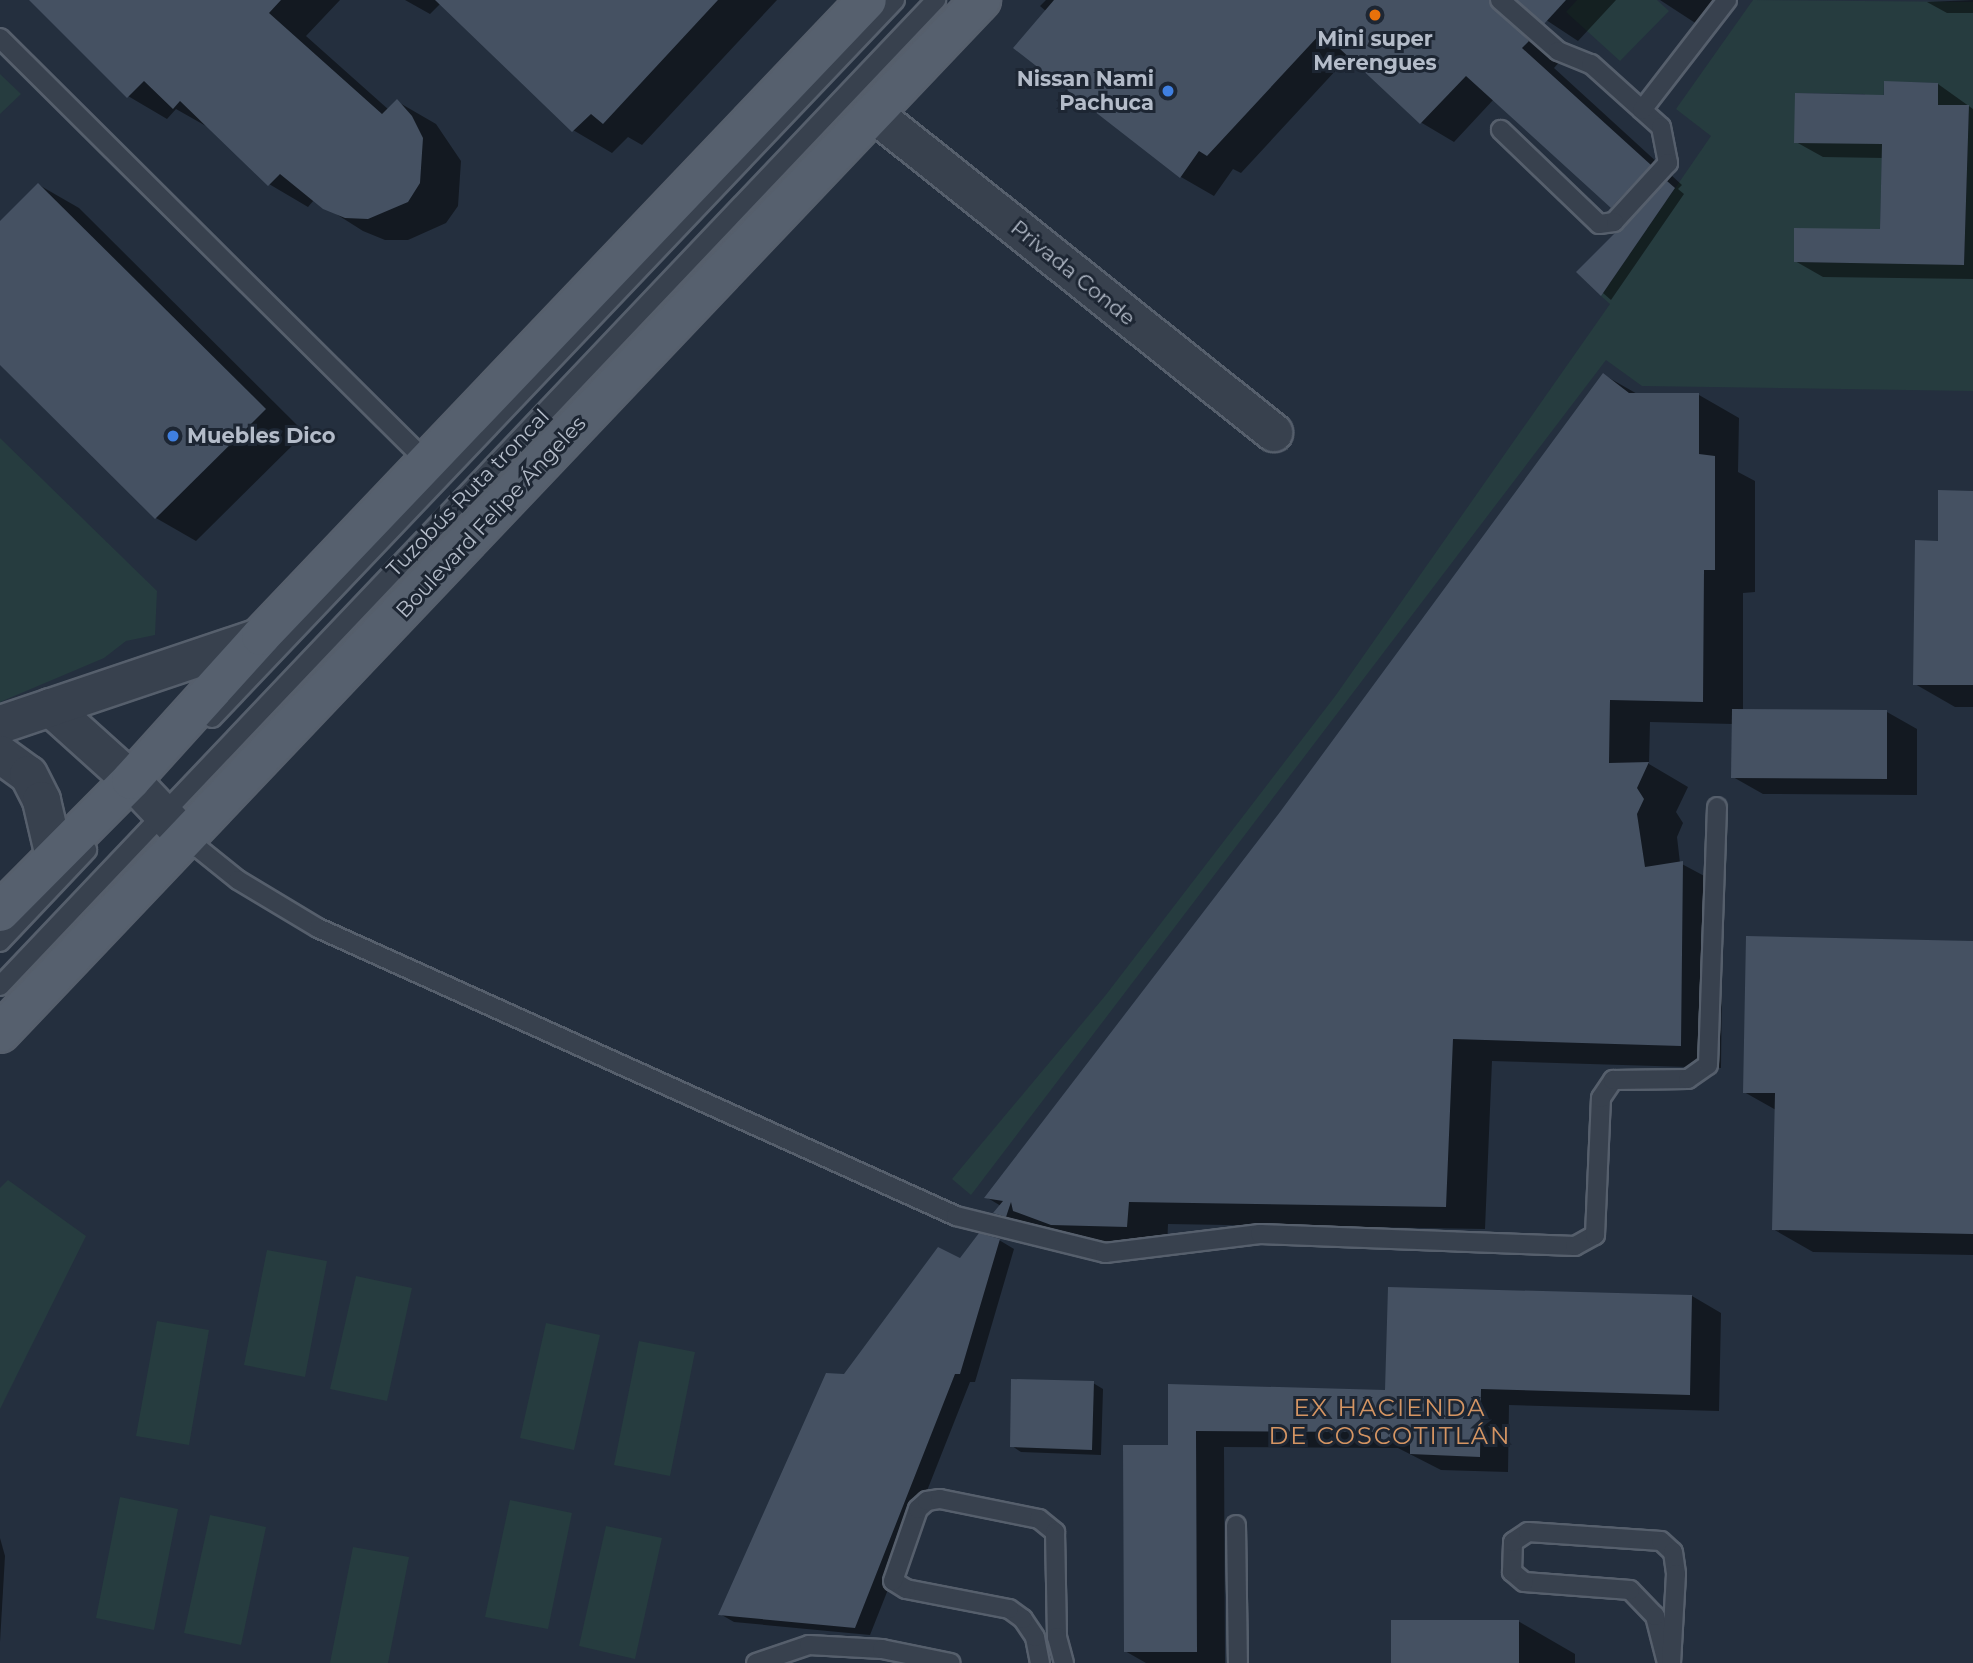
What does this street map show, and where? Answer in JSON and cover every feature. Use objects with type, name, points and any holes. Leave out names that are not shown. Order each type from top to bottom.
[{"type":"main road","name":"Boulevard Felipe Ángeles","points":[[0,1033],[155,806],[261,636],[867,0]]},
{"type":"main road","name":"Boulevard Felipe Ángeles","points":[[0,912],[54,856],[155,806],[873,113],[947,6]]},
{"type":"street","name":"Privada Conde","points":[[873,113],[1273,432]]},
{"type":"street","points":[[0,724],[261,636]]},
{"type":"street","points":[[50,707],[155,806]]},
{"type":"street","points":[[0,754],[28,774],[41,800],[54,856]]},
{"type":"lane","name":"Tuzobús Ruta troncal","points":[[0,986],[155,806],[894,0]]},
{"type":"lane","points":[[1500,0],[1558,51],[1591,64],[1661,127],[1668,163],[1614,222],[1599,224],[1501,130]]},
{"type":"lane","points":[[1642,110],[1727,0]]},
{"type":"lane","name":"Tuzobús Ruta troncal","points":[[0,942],[155,806],[947,6]]},
{"type":"lane","points":[[0,38],[427,462]]},
{"type":"lane","points":[[155,806],[238,880],[318,928],[956,1216],[1105,1253],[1260,1234],[1575,1246],[1595,1235],[1601,1098],[1613,1080],[1688,1079],[1707,1065],[1717,807]]},
{"type":"lane","points":[[1040,1663],[1035,1637],[1023,1619],[1009,1609],[906,1589],[893,1581],[918,1509],[927,1501],[940,1499],[1039,1519],[1055,1532],[1057,1637],[1064,1663]]},
{"type":"lane","points":[[1236,1525],[1238,1663]]},
{"type":"lane","points":[[1528,1532],[1661,1541],[1673,1552],[1676,1574],[1669,1663],[1655,1616],[1630,1590],[1524,1582],[1512,1572],[1513,1542],[1528,1532]]},
{"type":"lane","points":[[756,1663],[809,1645],[882,1649],[951,1663]]},
{"type":"green space","points":[[1577,0],[1657,0],[1669,11],[1620,61],[1566,12]]},
{"type":"green space","points":[[1753,0],[1973,2],[1973,391],[1642,386],[1606,360],[971,1195],[952,1179],[1105,996],[1336,695],[1610,304],[1601,296],[1711,136],[1676,109]],"holes":[[[1884,82],[1938,83],[1938,105],[1969,106],[1964,265],[1879,262]],[[1795,93],[1865,94],[1865,143]],[[1794,228],[1874,263],[1794,262]]]},
{"type":"green space","points":[[0,74],[21,94],[0,114]]},
{"type":"green space","points":[[0,438],[157,591],[155,635],[126,641],[104,658],[0,702]]},
{"type":"green space","points":[[8,1180],[86,1236],[0,1409],[0,1188]]},
{"type":"green space","points":[[267,1250],[327,1261],[305,1377],[244,1365]]},
{"type":"green space","points":[[356,1276],[412,1288],[387,1401],[330,1389]]},
{"type":"green space","points":[[157,1321],[209,1330],[189,1445],[136,1436]]},
{"type":"green space","points":[[546,1323],[600,1335],[574,1450],[520,1438]]},
{"type":"green space","points":[[639,1341],[695,1352],[670,1476],[614,1465]]},
{"type":"green space","points":[[120,1497],[178,1509],[154,1630],[96,1618]]},
{"type":"green space","points":[[510,1500],[572,1513],[548,1629],[485,1617]]},
{"type":"green space","points":[[210,1515],[266,1527],[241,1645],[184,1633]]},
{"type":"green space","points":[[606,1526],[662,1538],[635,1659],[579,1646]]},
{"type":"green space","points":[[353,1547],[409,1557],[388,1663],[330,1663]]},
{"type":"building","points":[[29,0],[281,0],[269,13],[382,114],[397,99],[412,116],[423,138],[420,183],[408,202],[368,219],[345,218],[323,209],[280,174],[268,186],[180,101],[173,109],[144,81],[127,98]]},
{"type":"building","points":[[435,0],[718,0],[603,124],[591,114],[572,132]]},
{"type":"building","points":[[1054,0],[1489,0],[1529,41],[1522,48],[1651,165],[1611,208],[1466,76],[1420,124],[1322,32],[1207,156],[1199,151],[1180,178],[1013,48]]},
{"type":"building","points":[[1517,0],[1566,0],[1544,24]]},
{"type":"building","points":[[1884,81],[1938,83],[1938,105],[1969,105],[1964,265],[1794,262],[1794,228],[1880,229],[1882,144],[1794,143],[1795,93],[1884,95]]},
{"type":"building","points":[[1667,181],[1675,188],[1601,296],[1576,272]]},
{"type":"building","points":[[38,183],[266,409],[155,519],[0,365],[0,221]]},
{"type":"building","points":[[1603,373],[1629,393],[1699,393],[1699,454],[1715,456],[1715,570],[1704,570],[1703,702],[1610,700],[1609,763],[1649,762],[1637,788],[1644,799],[1637,814],[1645,867],[1683,861],[1681,1046],[1453,1039],[1446,1207],[1129,1202],[1127,1227],[1051,1225],[1013,1211],[1011,1202],[1006,1217],[993,1213],[1003,1201],[984,1198],[1280,812]]},
{"type":"building","points":[[1938,490],[1973,491],[1973,685],[1913,685],[1915,540],[1938,541]]},
{"type":"building","points":[[1732,709],[1887,710],[1887,779],[1731,778]]},
{"type":"building","points":[[1746,936],[1973,941],[1973,1234],[1772,1230],[1775,1093],[1743,1093]]},
{"type":"building","points":[[979,1233],[1000,1239],[960,1374],[955,1374],[855,1628],[718,1615],[826,1373],[844,1374],[938,1247],[960,1258]]},
{"type":"building","points":[[1388,1287],[1692,1295],[1690,1395],[1481,1389],[1480,1457],[1410,1454],[1410,1441],[1381,1440],[1381,1432],[1196,1431],[1197,1652],[1124,1652],[1123,1445],[1168,1445],[1168,1384],[1385,1390]]},
{"type":"building","points":[[1011,1379],[1094,1381],[1092,1450],[1010,1447]]},
{"type":"building","points":[[1391,1620],[1519,1620],[1519,1663],[1391,1663]]},
{"type":"place","name":"Mini super Merengues","points":[[1375,15]]},
{"type":"place","name":"Nissan Nami Pachuca","points":[[1168,91]]},
{"type":"place","name":"Muebles Dico","points":[[173,436]]},
{"type":"district","name":"EX HACIENDA DE COSCOTITLÁN","points":[[1390,1422]]}]
